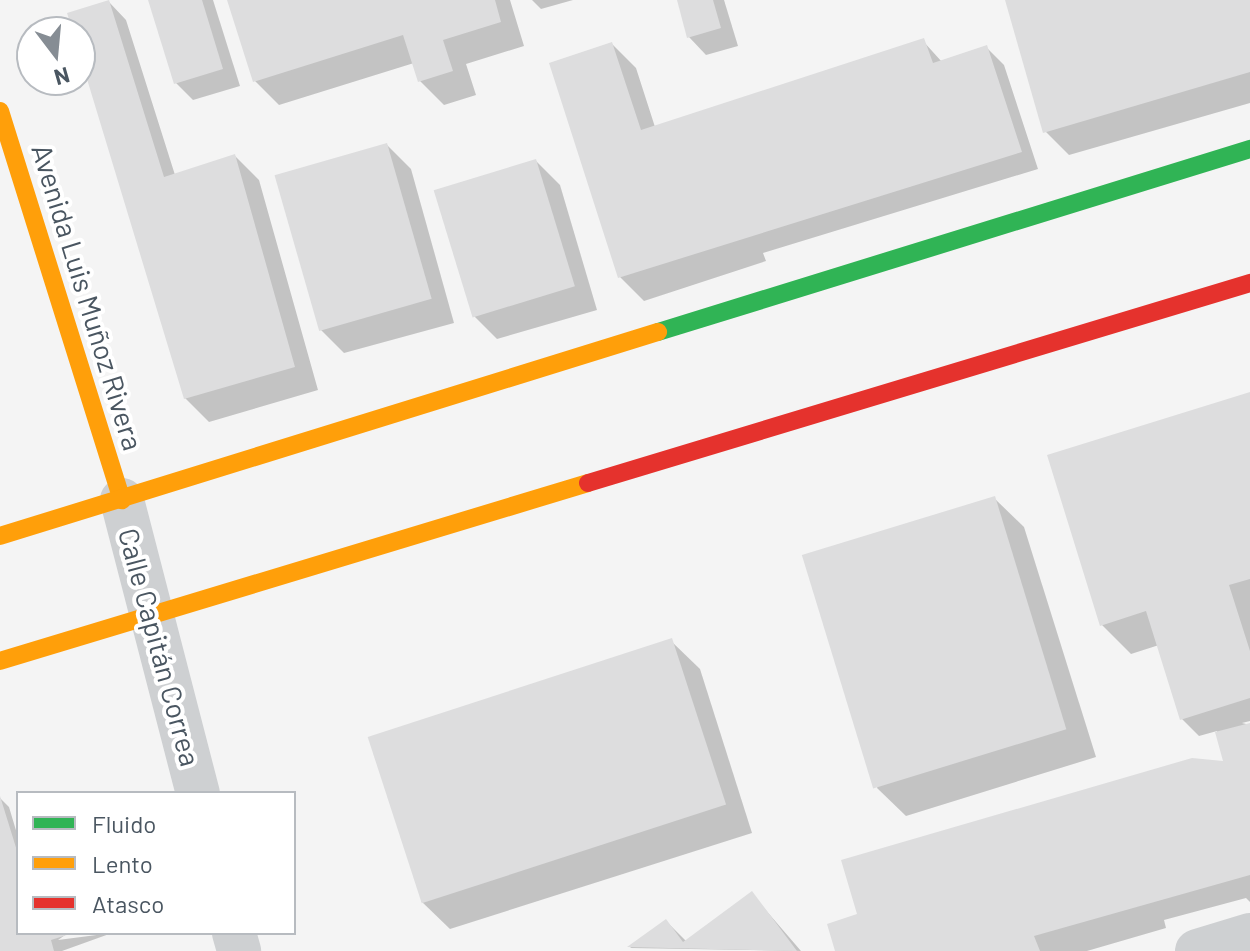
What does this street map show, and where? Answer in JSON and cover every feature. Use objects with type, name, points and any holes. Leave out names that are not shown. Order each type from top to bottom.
[{"type":"main road","name":"Avenida Luis Muñoz Rivera","points":[[0,111],[122,500]]},
{"type":"main road","points":[[0,536],[1250,149]]},
{"type":"main road","points":[[0,661],[1250,283]]},
{"type":"street","name":"Calle Capitán Correa","points":[[122,500],[197,791]]},
{"type":"street","points":[[1197,951],[1250,935]]},
{"type":"building","points":[[109,0],[164,177],[235,154],[295,367],[184,399],[92,96],[96,96],[96,16],[68,16],[67,13]]},
{"type":"building","points":[[148,0],[202,0],[223,69],[174,84]]},
{"type":"building","points":[[227,0],[495,0],[501,22],[443,40],[453,71],[418,82],[403,35],[253,82]]},
{"type":"building","points":[[677,0],[713,0],[721,28],[687,38]]},
{"type":"building","points":[[1005,0],[1250,0],[1250,72],[1043,133]]},
{"type":"building","points":[[924,38],[933,63],[987,45],[1022,152],[618,278],[549,63],[612,42],[641,130]]},
{"type":"building","points":[[387,143],[432,299],[319,331],[275,175]]},
{"type":"building","points":[[536,159],[575,286],[473,317],[434,190]]},
{"type":"building","points":[[1250,392],[1250,579],[1229,585],[1250,651],[1250,698],[1180,720],[1146,611],[1100,626],[1047,455]]},
{"type":"building","points":[[995,496],[1066,729],[873,788],[802,555]]},
{"type":"building","points":[[672,638],[726,804],[422,903],[368,737]]},
{"type":"building","points":[[1250,723],[1250,875],[1034,936],[1040,951],[835,951],[827,924],[857,914],[841,860],[1192,758],[1223,761],[1215,732]]},
{"type":"building","points":[[0,796],[16,848],[16,935],[67,935],[51,940],[54,951],[0,951]]},
{"type":"building","points":[[752,891],[797,951],[627,947],[666,919],[683,942]]},
{"type":"traffic: fast","points":[[658,332],[1250,149]]},
{"type":"traffic: slow","points":[[0,111],[122,500]]},
{"type":"traffic: slow","points":[[0,536],[658,332]]},
{"type":"traffic: slow","points":[[0,661],[588,483]]},
{"type":"traffic: jam","points":[[588,483],[1250,283]]}]
